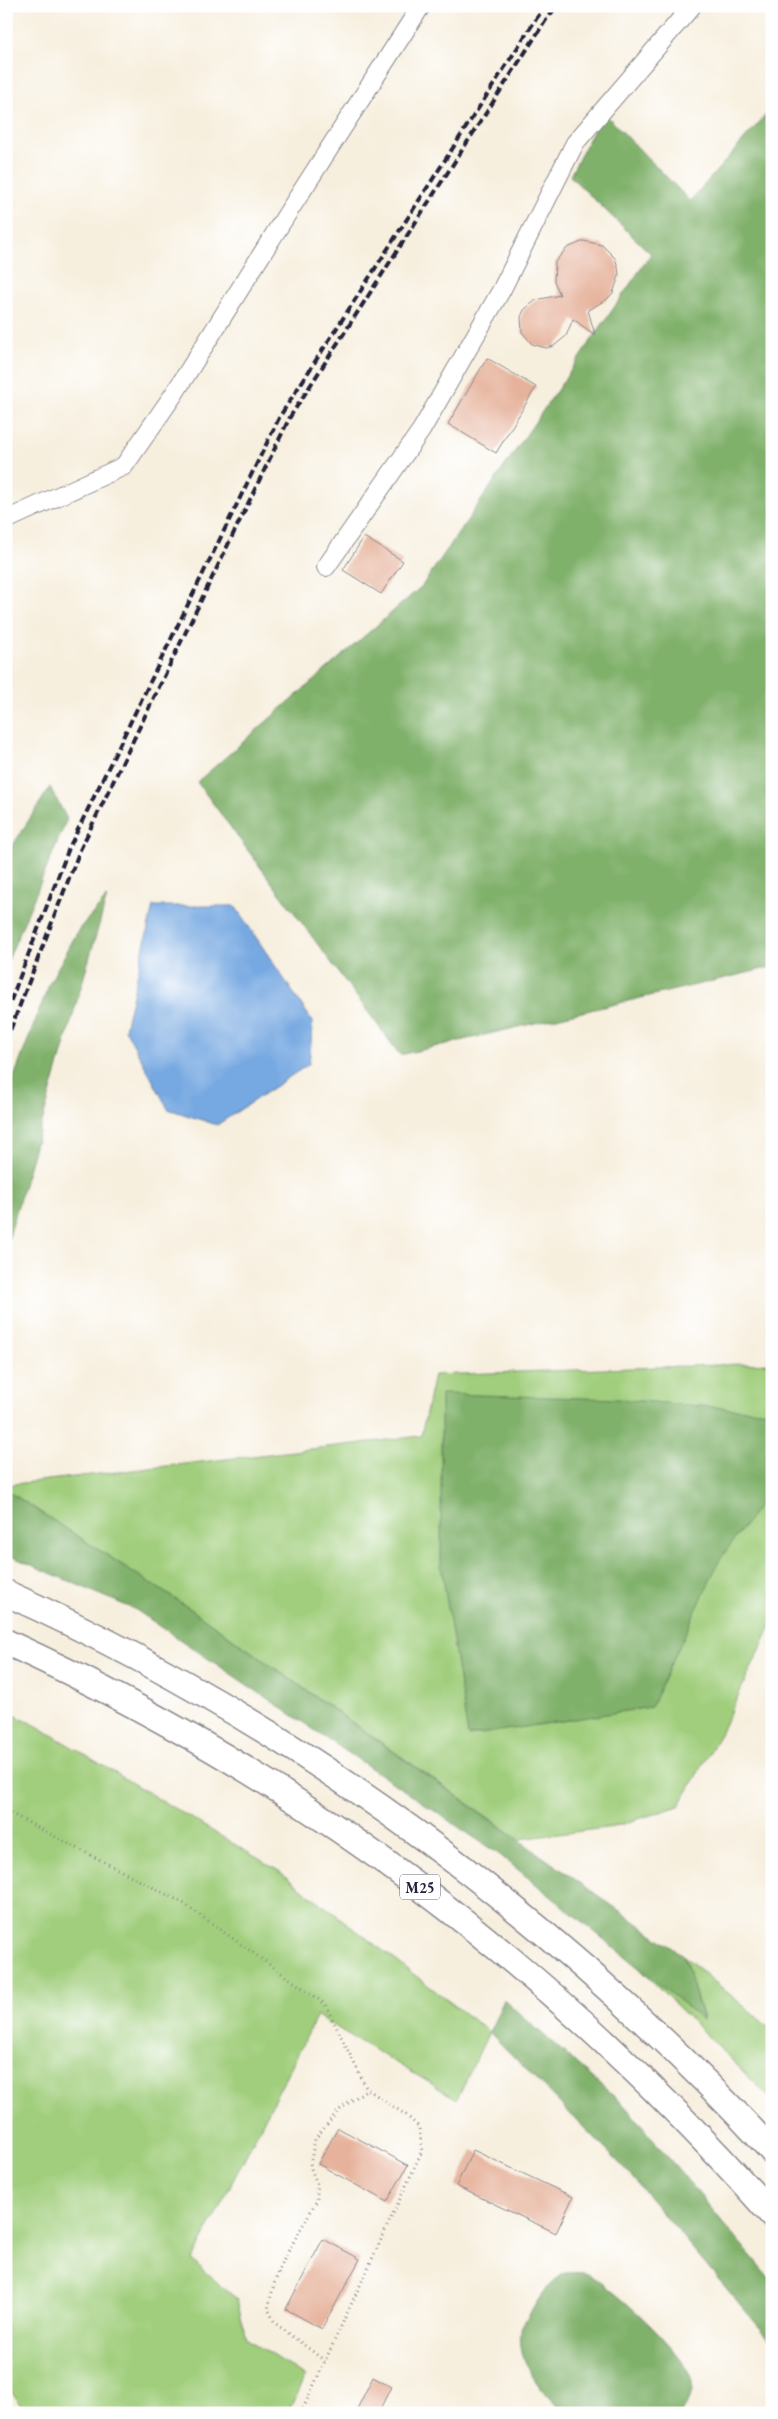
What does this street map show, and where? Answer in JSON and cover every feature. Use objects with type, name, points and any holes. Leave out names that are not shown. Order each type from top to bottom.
[{"type":"highway","name":"M25","points":[[6,1593],[104,1640],[219,1702],[307,1757],[414,1830],[489,1886],[593,1974],[681,2056],[772,2151]]},
{"type":"highway","name":"M25","points":[[6,1642],[152,1713],[231,1758],[308,1808],[459,1916],[531,1975],[600,2036],[673,2108],[772,2215]]},
{"type":"lane","points":[[6,520],[124,466],[174,394],[421,6]]},
{"type":"lane","points":[[326,567],[422,429],[502,289],[575,142],[692,6]]},
{"type":"path","points":[[6,1811],[183,1903],[324,2004],[367,2089],[406,2115],[419,2127],[422,2151],[302,2413]]},
{"type":"path","points":[[325,2361],[275,2323],[268,2309],[274,2284],[285,2257],[317,2200],[316,2184],[310,2166],[315,2138],[338,2111],[367,2089]]},
{"type":"green space","points":[[772,108],[772,967],[400,1055],[197,782],[422,586],[651,254],[570,176],[603,112],[690,201]]},
{"type":"green space","points":[[50,787],[67,819],[6,965],[6,856]]},
{"type":"green space","points":[[107,897],[6,1247],[6,1098],[50,982],[79,929]]},
{"type":"green space","points":[[772,1363],[772,1624],[720,1734],[679,1806],[613,1827],[519,1839],[189,1608],[6,1490],[6,1485],[421,1436],[434,1375]]},
{"type":"green space","points":[[441,1394],[618,1399],[772,1412],[772,1488],[720,1559],[651,1707],[468,1736],[441,1565]]},
{"type":"green space","points":[[6,1490],[189,1608],[684,1956],[703,2020],[500,1855],[136,1610],[6,1554]]},
{"type":"green space","points":[[6,1711],[37,1726],[279,1871],[489,2032],[457,2099],[317,2016],[192,2261],[237,2299],[246,2338],[305,2377],[289,2413],[26,2413],[6,2384]]},
{"type":"green space","points":[[684,1956],[772,2030],[772,2100],[637,1966],[703,2019]]},
{"type":"green space","points":[[504,2000],[626,2107],[772,2281],[772,2342],[624,2168],[489,2032]]},
{"type":"green space","points":[[565,2273],[584,2273],[595,2279],[627,2303],[661,2336],[686,2367],[691,2378],[691,2397],[681,2413],[565,2413],[548,2397],[527,2365],[523,2354],[521,2331],[524,2322],[544,2292],[555,2280]]},
{"type":"water","points":[[153,906],[235,906],[313,1022],[309,1064],[217,1125],[168,1109],[125,1029]]},
{"type":"building","points":[[584,241],[602,245],[615,258],[618,267],[619,276],[613,293],[606,300],[588,310],[595,335],[573,319],[566,336],[554,346],[546,348],[532,344],[522,332],[521,317],[524,310],[536,300],[560,295],[554,281],[555,262],[567,248]]},
{"type":"building","points":[[487,358],[536,387],[496,453],[448,424]]},
{"type":"building","points":[[364,537],[403,561],[381,594],[343,570]]},
{"type":"building","points":[[338,2128],[408,2165],[387,2202],[318,2164]]},
{"type":"building","points":[[473,2150],[573,2197],[556,2233],[456,2186]]},
{"type":"building","points":[[323,2239],[360,2259],[322,2329],[286,2309]]},
{"type":"building","points":[[373,2377],[391,2387],[378,2413],[355,2413]]},
{"type":"railway","points":[[6,1013],[69,848],[280,416],[546,6]]},
{"type":"railway","points":[[6,1041],[80,850],[290,417],[546,20],[557,6]]}]
